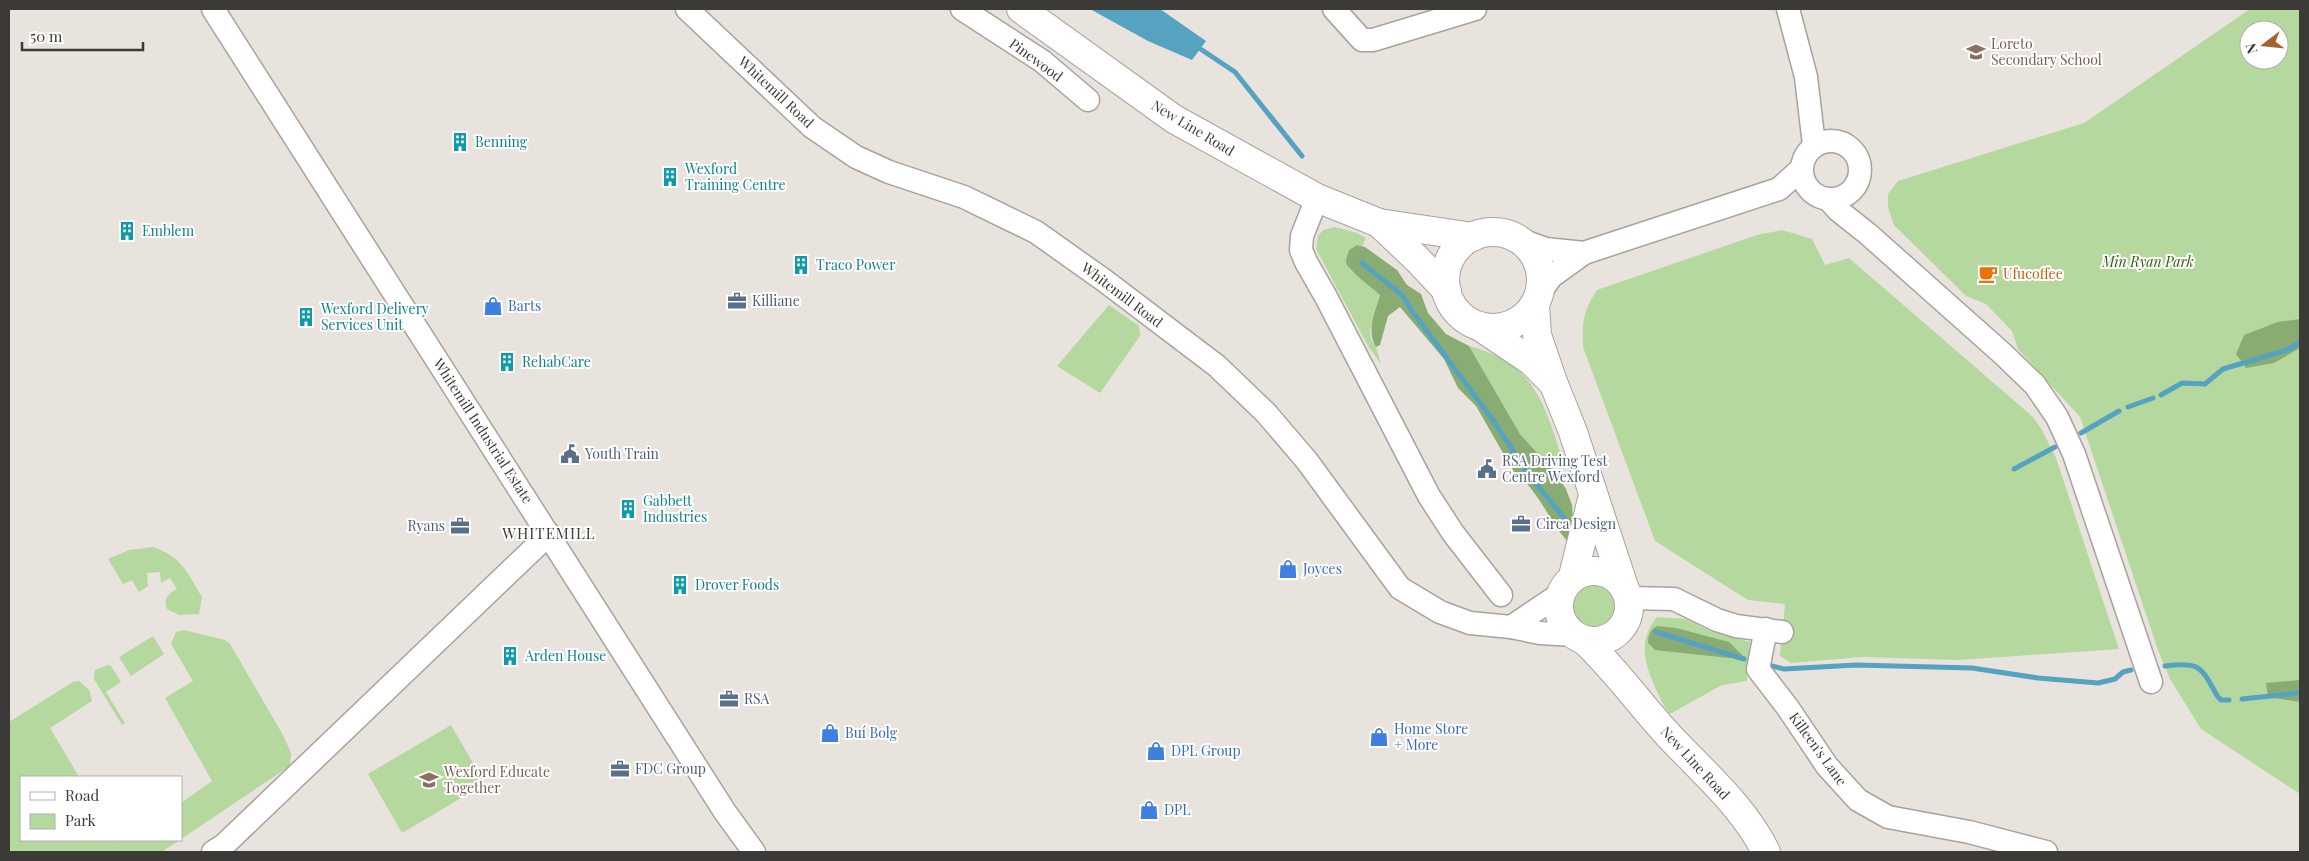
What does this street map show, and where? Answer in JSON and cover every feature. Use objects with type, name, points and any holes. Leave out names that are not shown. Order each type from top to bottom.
[{"type":"main road","name":"New Line Road","points":[[1021,9],[1174,119],[1317,198],[1379,223],[1473,237]]},
{"type":"main road","name":"New Line Road","points":[[1379,223],[1447,291]]},
{"type":"main road","points":[[1488,232],[1504,233],[1518,239],[1530,250],[1538,263],[1541,278],[1537,299],[1525,316],[1511,325],[1495,328],[1479,326],[1464,318],[1453,306],[1447,291],[1446,275],[1450,259],[1460,246],[1473,237],[1488,232]]},
{"type":"main road","name":"New Line Road","points":[[1537,299],[1537,335],[1573,432],[1626,602],[1624,656],[1638,701]]},
{"type":"main road","name":"New Line Road","points":[[1479,326],[1531,361],[1553,382]]},
{"type":"main road","points":[[1566,585],[1583,571],[1600,571],[1616,578],[1626,602],[1618,632],[1608,638],[1596,641],[1579,638],[1565,627],[1560,617],[1558,606],[1594,495]]},
{"type":"main road","name":"New Line Road","points":[[1579,638],[1600,655],[1672,739],[1721,787],[1766,852]]},
{"type":"street","name":"Whitemill Industrial Estate","points":[[213,9],[725,812],[754,852]]},
{"type":"street","name":"Whitemill Road","points":[[687,9],[812,127],[856,157],[889,172],[964,197],[1036,232],[1105,280],[1217,366],[1266,413],[1307,461],[1400,588],[1440,612],[1470,623],[1511,626],[1540,633],[1579,638]]},
{"type":"street","name":"Pinewood","points":[[962,9],[988,16],[1088,100]]},
{"type":"street","points":[[1334,9],[1354,34],[1362,40],[1373,40],[1465,10]]},
{"type":"street","points":[[1788,9],[1806,77],[1814,146]]},
{"type":"street","points":[[1806,77],[1837,141]]},
{"type":"street","points":[[1537,299],[1552,276],[1584,253],[1778,189],[1801,169],[1808,152],[1814,146],[1829,141],[1837,141],[1850,148],[1859,161],[1860,171],[1854,189],[1847,195],[1821,196],[1778,189]]},
{"type":"street","points":[[1801,169],[1802,178],[1821,196],[1868,234],[2035,385],[2057,417],[2074,454],[2151,682]]},
{"type":"street","points":[[1854,189],[1868,234]]},
{"type":"street","points":[[1317,198],[1302,236],[1301,250],[1306,262],[1429,496],[1453,533],[1501,595]]},
{"type":"street","points":[[1518,239],[1546,249],[1584,253]]},
{"type":"street","points":[[213,852],[224,845],[549,534]]},
{"type":"street","points":[[1511,626],[1566,585]]},
{"type":"street","name":"Killeen's Lane","points":[[1626,602],[1674,598],[1717,620],[1736,626],[1774,631],[1758,669],[1788,708],[1827,766],[1858,800],[1888,817],[1969,832],[2046,852]]},
{"type":"green space","name":"Min Ryan Park","points":[[2250,9],[2300,9],[2300,794],[2201,729],[2170,679],[2158,650],[2080,417],[2018,349],[2012,331],[1986,304],[1966,296],[1894,225],[1888,207],[1888,194],[1898,181],[2084,123]]},
{"type":"green space","points":[[1335,227],[1357,233],[1366,238],[1362,246],[1357,245],[1349,269],[1380,295],[1370,331],[1371,339],[1376,347],[1381,364],[1368,346],[1316,249],[1318,236],[1323,230]]},
{"type":"green space","points":[[1782,230],[1812,239],[1825,265],[1849,258],[2033,417],[2056,458],[2119,649],[1958,660],[1862,657],[1791,663],[1780,656],[1785,604],[1748,600],[1655,541],[1583,347],[1583,324],[1586,311],[1597,290],[1757,235]]},
{"type":"green space","points":[[1357,245],[1365,247],[1397,270],[1407,285],[1421,294],[1428,313],[1446,334],[1469,346],[1520,434],[1557,475],[1566,489],[1572,505],[1573,520],[1567,541],[1528,484],[1521,477],[1518,479],[1476,406],[1458,388],[1444,359],[1400,307],[1388,316],[1380,345],[1376,347],[1373,341],[1372,328],[1380,295],[1355,274],[1346,262],[1349,250]]},
{"type":"green space","points":[[1109,305],[1139,326],[1140,336],[1100,393],[1057,366]]},
{"type":"green space","points":[[2300,319],[2300,348],[2274,363],[2246,368],[2236,354],[2244,335],[2278,322]]},
{"type":"green space","points":[[1469,346],[1491,353],[1509,363],[1523,375],[1543,405],[1564,464],[1550,469],[1520,434]]},
{"type":"green space","points":[[153,547],[171,556],[188,573],[202,597],[199,614],[179,615],[167,609],[167,597],[177,589],[170,578],[161,583],[160,572],[147,573],[148,586],[139,592],[132,580],[123,584],[108,559],[129,550]]},
{"type":"green space","points":[[1587,583],[1597,583],[1609,590],[1616,602],[1616,612],[1609,624],[1597,631],[1587,631],[1579,627],[1572,620],[1568,612],[1568,602],[1572,594],[1579,587]]},
{"type":"green space","points":[[1657,617],[1686,619],[1710,631],[1750,642],[1747,681],[1722,685],[1670,714],[1655,687],[1646,660],[1645,643],[1647,634]]},
{"type":"green space","points":[[1657,626],[1676,628],[1729,642],[1743,656],[1729,658],[1655,650],[1648,643],[1648,640],[1651,631]]},
{"type":"green space","points":[[184,630],[225,640],[230,644],[283,735],[291,753],[290,766],[182,838],[182,802],[212,781],[165,698],[193,681],[171,644],[176,632]]},
{"type":"green space","points":[[153,636],[164,654],[131,676],[119,657]]},
{"type":"green space","points":[[108,665],[111,666],[121,682],[106,692],[125,723],[122,725],[94,679],[95,670]]},
{"type":"green space","points":[[2300,680],[2300,702],[2268,697],[2266,683]]},
{"type":"green space","points":[[79,681],[89,690],[92,701],[50,728],[78,776],[20,776],[20,841],[178,841],[161,852],[9,852],[9,722],[73,682]]},
{"type":"green space","points":[[451,725],[485,784],[402,833],[368,774]]},
{"type":"water","points":[[1090,9],[1160,9],[1206,41],[1192,60],[1148,41]]},
{"type":"waterway","points":[[1196,46],[1235,72],[1302,156]]},
{"type":"waterway","points":[[1362,263],[1402,295],[1495,423],[1529,475],[1565,519]]},
{"type":"waterway","points":[[2161,395],[2182,383],[2205,384],[2223,369],[2287,350],[2300,342]]},
{"type":"waterway","points":[[2128,407],[2153,398]]},
{"type":"waterway","points":[[2081,433],[2119,411]]},
{"type":"waterway","points":[[2014,469],[2055,447]]},
{"type":"waterway","points":[[1656,632],[1744,659]]},
{"type":"waterway","points":[[1772,666],[1784,669],[1856,665],[1972,668],[2038,678],[2098,683],[2115,679],[2123,672],[2131,670]]},
{"type":"waterway","points":[[2165,666],[2194,666],[2204,673],[2221,700],[2229,700]]},
{"type":"waterway","points":[[2242,699],[2300,693]]},
{"type":"place","name":"Loreto Secondary School","points":[[1976,52]]},
{"type":"place","name":"Benning","points":[[460,142]]},
{"type":"place","name":"Wexford Training Centre","points":[[670,177]]},
{"type":"place","name":"Emblem","points":[[127,231]]},
{"type":"place","name":"Traco Power","points":[[801,265]]},
{"type":"place","name":"Ufucoffee","points":[[1988,274]]},
{"type":"place","name":"Killiane","points":[[737,301]]},
{"type":"place","name":"Barts","points":[[493,306]]},
{"type":"place","name":"Wexford Delivery Services Unit","points":[[306,317]]},
{"type":"place","name":"RehabCare","points":[[507,362]]},
{"type":"place","name":"Youth Train","points":[[570,454]]},
{"type":"place","name":"RSA Driving Test Centre Wexford","points":[[1487,469]]},
{"type":"place","name":"Gabbett Industries","points":[[628,509]]},
{"type":"place","name":"Circa Design","points":[[1521,524]]},
{"type":"place","name":"Ryans","points":[[460,526]]},
{"type":"place","name":"Joyces","points":[[1288,569]]},
{"type":"place","name":"Drover Foods","points":[[680,585]]},
{"type":"place","name":"Arden House","points":[[510,656]]},
{"type":"place","name":"RSA","points":[[729,699]]},
{"type":"place","name":"Buí Bolg","points":[[830,733]]},
{"type":"place","name":"Home Store + More","points":[[1379,737]]},
{"type":"place","name":"DPL Group","points":[[1156,751]]},
{"type":"place","name":"FDC Group","points":[[620,769]]},
{"type":"place","name":"Wexford Educate Together","points":[[429,780]]},
{"type":"place","name":"DPL","points":[[1149,810]]},
{"type":"district","name":"WHITEMILL","points":[[549,534]]}]
